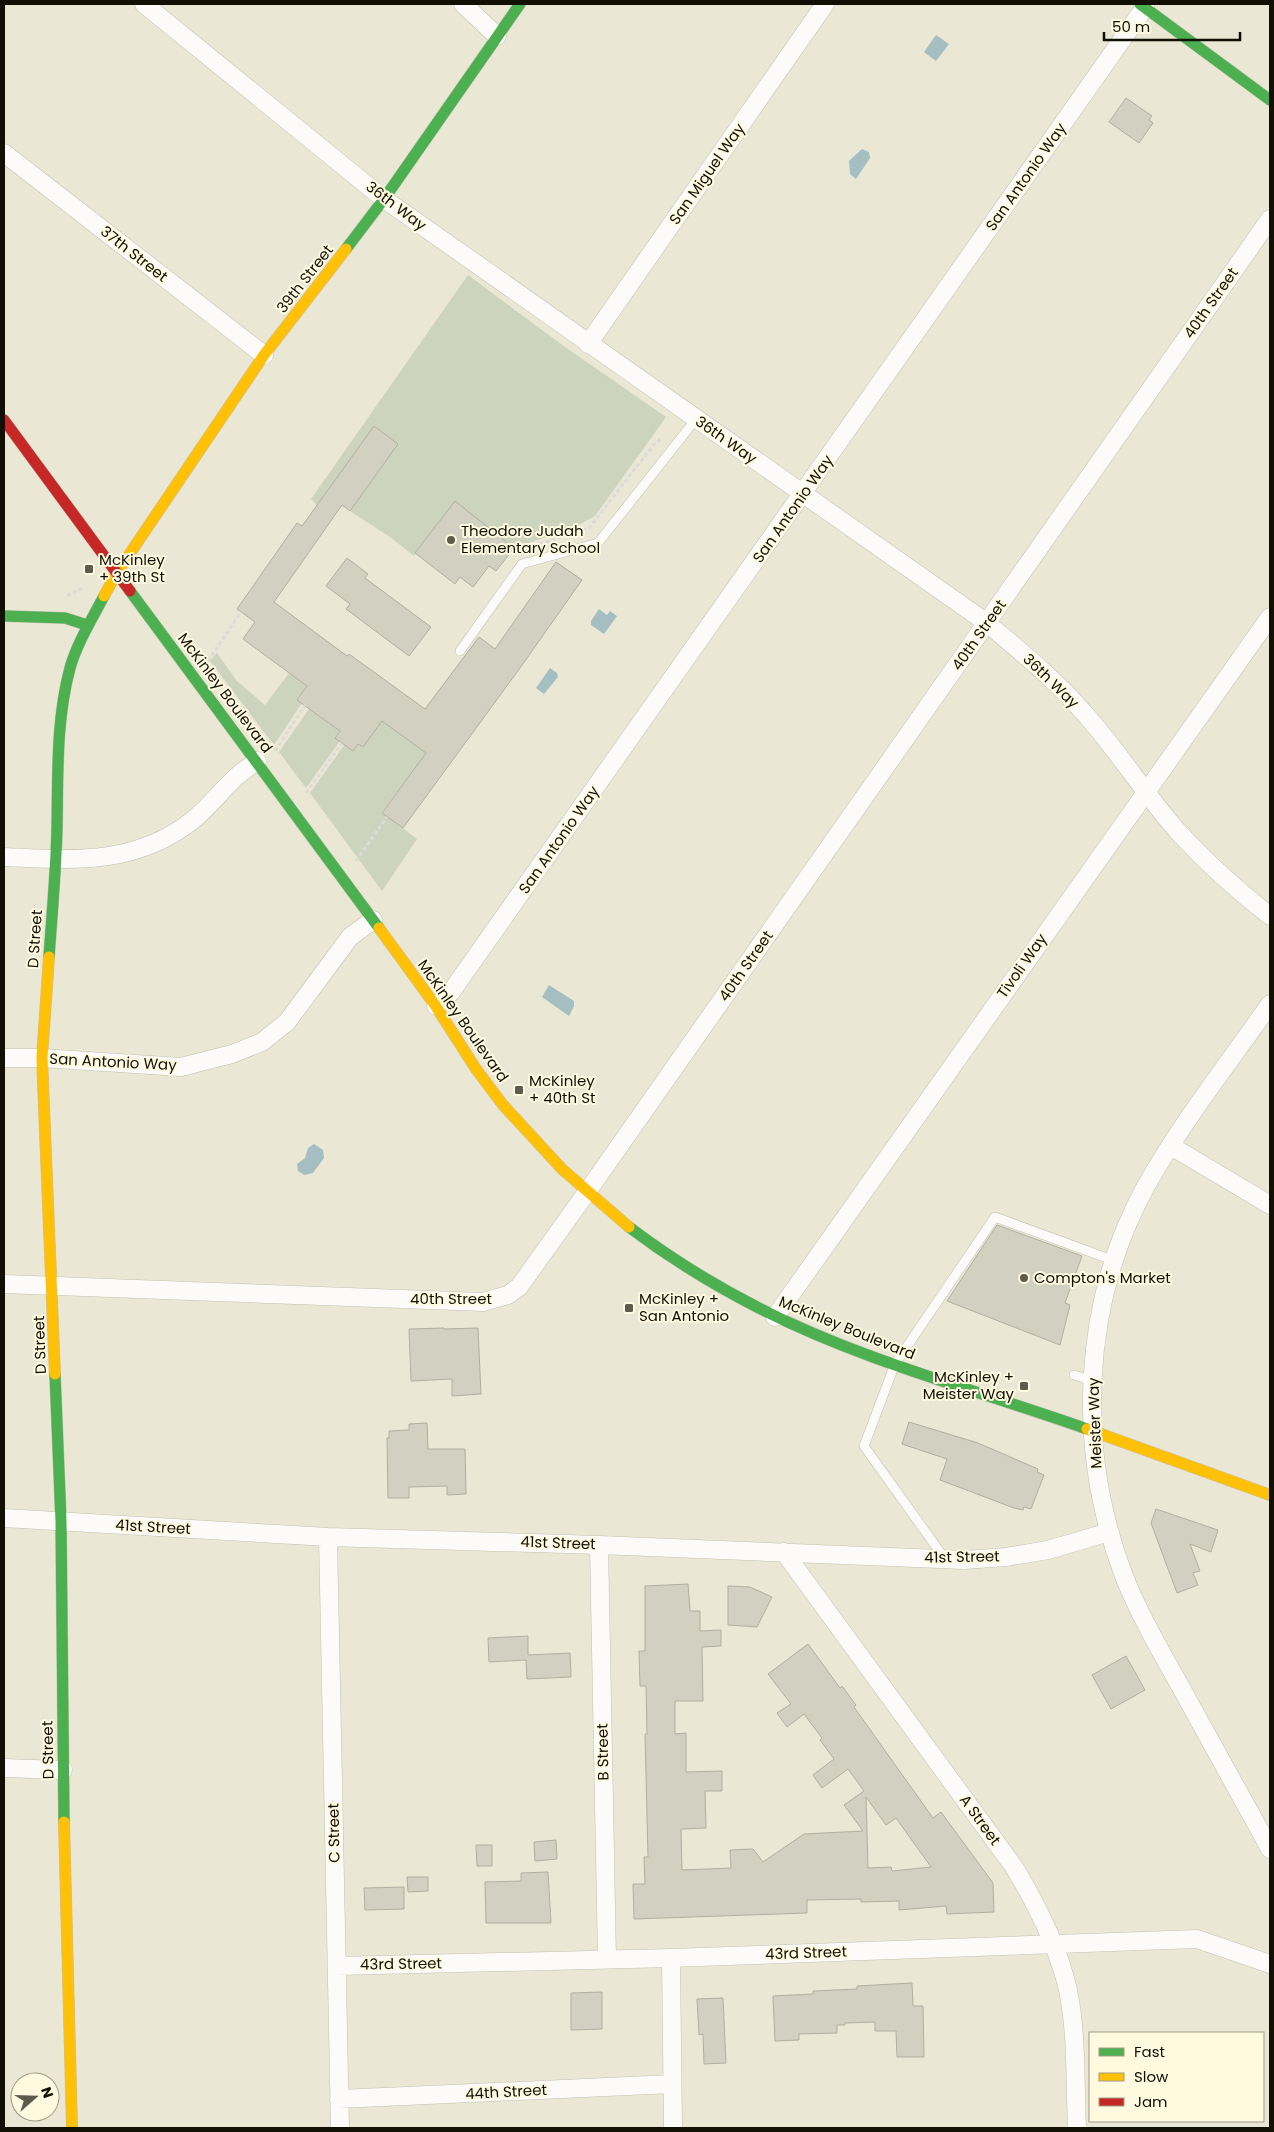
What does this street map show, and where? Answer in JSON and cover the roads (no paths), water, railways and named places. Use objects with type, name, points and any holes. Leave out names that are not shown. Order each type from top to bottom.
[{"type":"street","name":"36th Way","points":[[144,4],[384,200],[987,624],[1040,668],[1084,713],[1117,751],[1180,833],[1210,864],[1270,916]]},
{"type":"street","points":[[463,4],[497,36]]},
{"type":"street","name":"39th Street","points":[[116,574],[264,355],[384,200],[520,4]]},
{"type":"street","name":"San Miguel Way","points":[[588,344],[825,4]]},
{"type":"street","points":[[1144,5],[1270,100]]},
{"type":"street","name":"San Antonio Way","points":[[436,1006],[452,992],[803,494],[1144,5]]},
{"type":"street","name":"37th Street","points":[[4,154],[264,355]]},
{"type":"street","name":"40th Street","points":[[4,1284],[483,1302],[496,1300],[508,1295],[527,1277],[1270,219]]},
{"type":"street","name":"McKinley Boulevard","points":[[4,420],[436,1006],[500,1102],[538,1145],[587,1192],[632,1229],[678,1262],[775,1316],[815,1334],[895,1364],[1093,1431],[1270,1495]]},
{"type":"street","name":"D Street","points":[[72,2128],[63,1770],[61,1521],[53,1286],[42,1058],[56,859],[59,729],[63,698],[70,667],[87,624],[116,574]]},
{"type":"street","points":[[4,616],[65,618],[87,624]]},
{"type":"street","name":"Tivoli Way","points":[[775,1316],[1270,617]]},
{"type":"street","points":[[4,857],[91,859],[118,855],[144,847],[169,836],[191,821],[212,804],[236,777],[257,761]]},
{"type":"street","name":"San Antonio Way","points":[[4,1058],[42,1058],[181,1066],[232,1054],[262,1042],[287,1022],[350,937],[373,920]]},
{"type":"street","name":"Meister Way","points":[[1268,1838],[1150,1632],[1125,1578],[1109,1532],[1098,1485],[1093,1431],[1093,1382],[1099,1324],[1114,1261],[1125,1232],[1146,1188],[1171,1146],[1270,1004]]},
{"type":"street","points":[[1171,1146],[1270,1206]]},
{"type":"street","name":"41st Street","points":[[4,1518],[328,1537],[599,1544],[945,1559],[1006,1557],[1048,1550],[1109,1532]]},
{"type":"street","name":"C Street","points":[[328,1537],[340,2128]]},
{"type":"street","name":"B Street","points":[[599,1544],[607,1959]]},
{"type":"street","name":"A Street","points":[[784,1552],[1014,1867],[1034,1899],[1053,1943],[1066,1984],[1072,2022],[1077,2128]]},
{"type":"street","points":[[4,1768],[63,1770]]},
{"type":"street","name":"43rd Street","points":[[337,1966],[671,1958],[1197,1939],[1270,1964]]},
{"type":"street","points":[[671,1958],[673,2128]]},
{"type":"street","name":"44th Street","points":[[339,2099],[672,2084]]},
{"type":"lane","points":[[460,651],[522,564],[598,543],[696,419]]},
{"type":"lane","points":[[945,1559],[864,1446],[895,1364],[994,1217],[1114,1261]]},
{"type":"lane","points":[[1074,1375],[1093,1382]]},
{"type":"water","points":[[936,35],[949,44],[936,61],[924,52]]},
{"type":"water","points":[[862,149],[869,152],[870,158],[856,179],[850,174],[849,161]]},
{"type":"water","points":[[599,609],[607,615],[610,611],[617,616],[604,634],[591,625],[591,621]]},
{"type":"water","points":[[550,668],[557,673],[558,677],[544,694],[536,688]]},
{"type":"water","points":[[549,985],[574,1001],[574,1006],[569,1016],[542,997]]},
{"type":"water","points":[[314,1144],[323,1150],[324,1158],[313,1173],[304,1175],[298,1171],[297,1164],[305,1158],[308,1148]]},
{"type":"place","name":"Theodore Judah Elementary School","points":[[451,540]]},
{"type":"place","name":"McKinley + 39th St","points":[[89,569]]},
{"type":"place","name":"McKinley + 40th St","points":[[519,1090]]},
{"type":"place","name":"Compton's Market","points":[[1024,1278]]},
{"type":"place","name":"McKinley + San Antonio","points":[[629,1308]]},
{"type":"place","name":"McKinley + Meister Way","points":[[1024,1386]]}]
